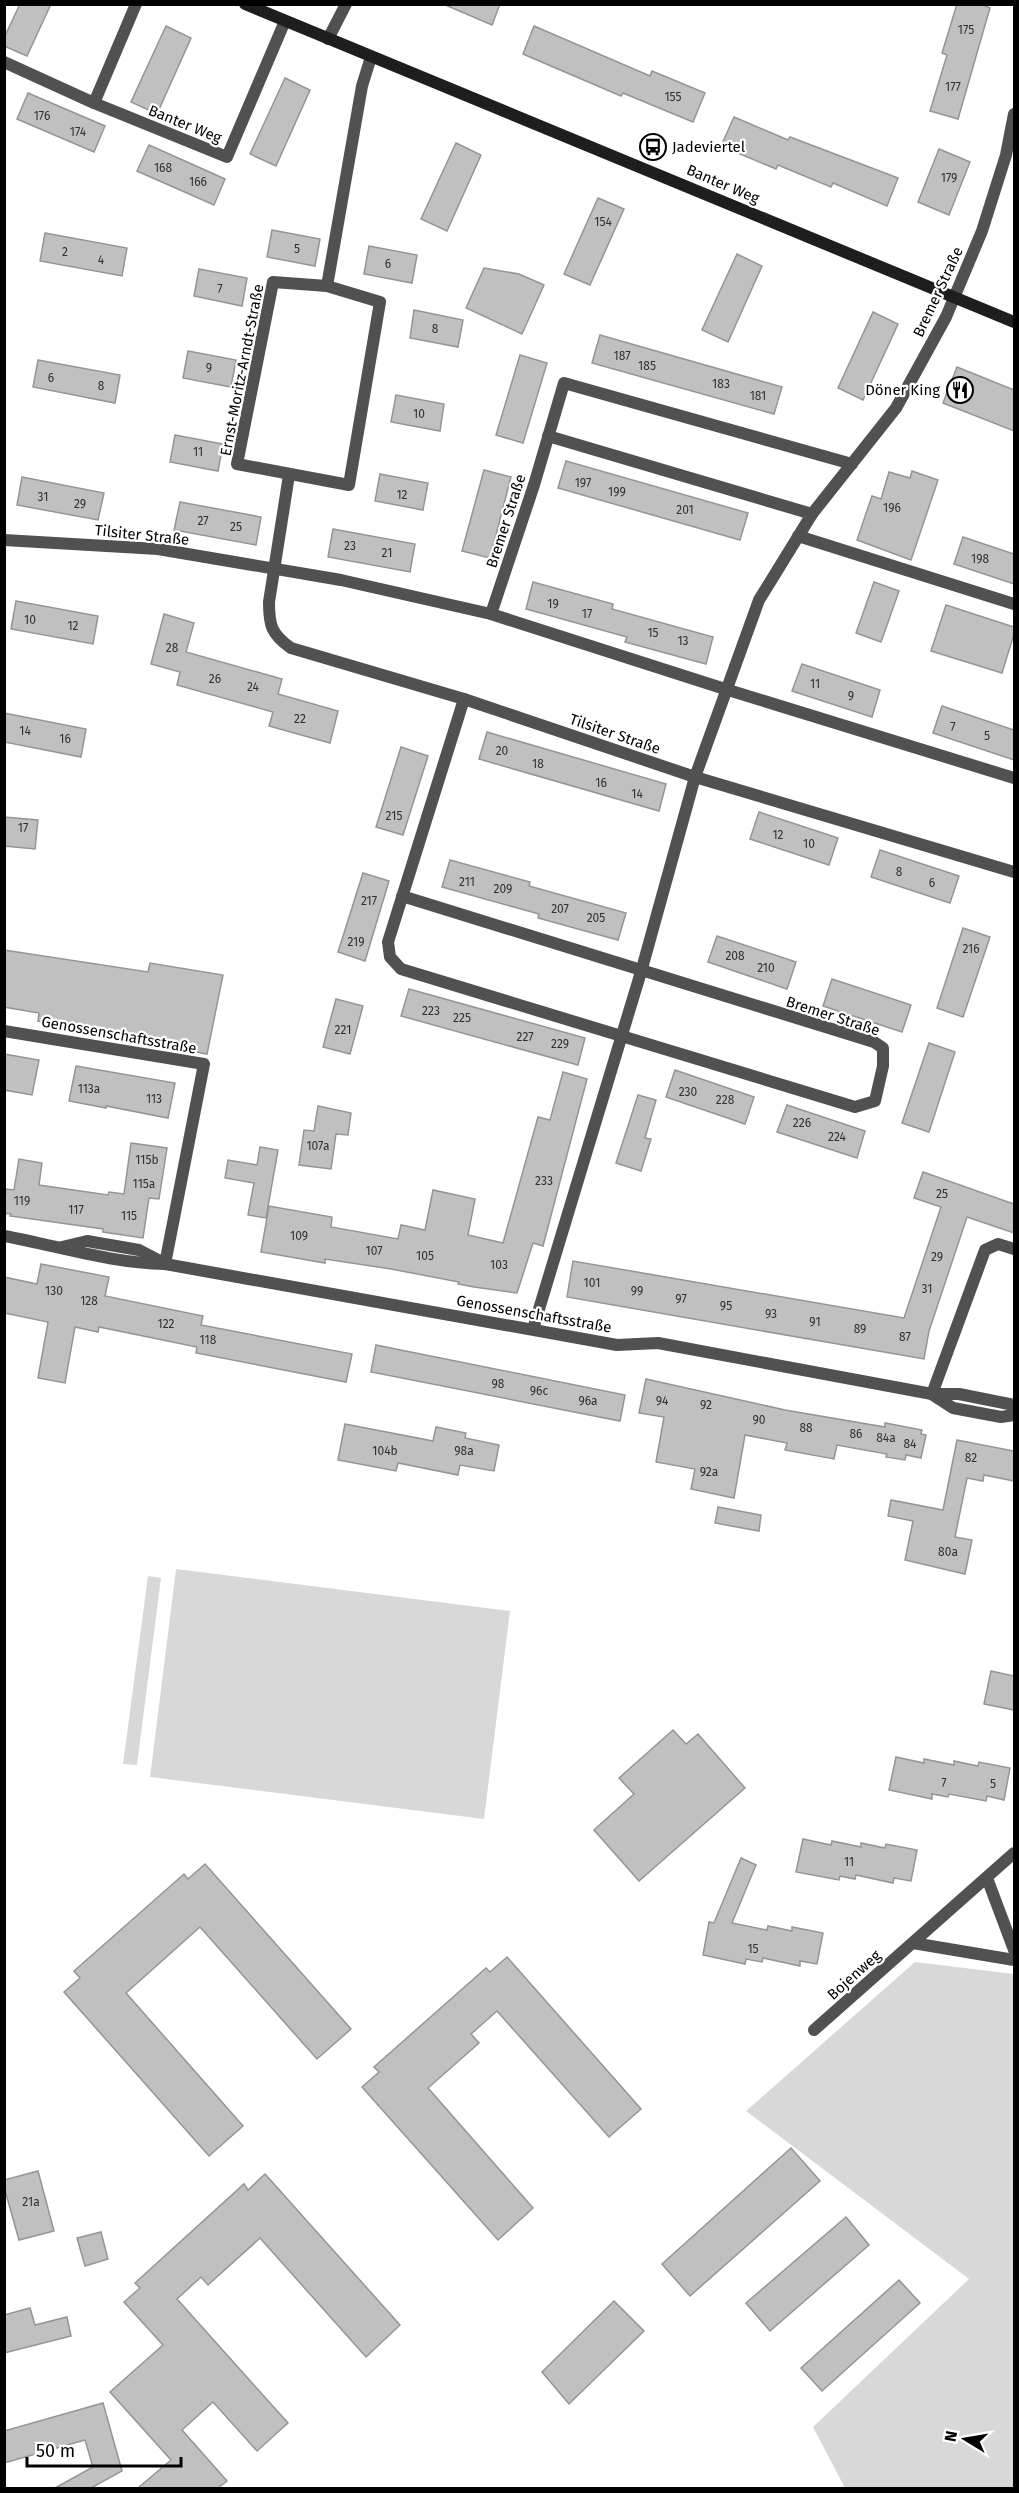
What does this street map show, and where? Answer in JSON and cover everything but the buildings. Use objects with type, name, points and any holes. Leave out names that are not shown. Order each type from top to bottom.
[{"type":"main road","name":"Banter Weg","points":[[245,4],[1014,322]]},
{"type":"street","points":[[94,103],[136,4]]},
{"type":"street","points":[[328,39],[346,4]]},
{"type":"street","name":"Banter Weg","points":[[4,62],[94,103],[227,157],[285,21]]},
{"type":"street","points":[[327,286],[362,86],[371,57]]},
{"type":"street","name":"Bremer Straße","points":[[533,1329],[641,972],[695,777],[759,600],[812,514],[896,408],[955,298],[989,210],[1006,155],[1014,114]]},
{"type":"street","name":"Ernst-Moritz-Arndt-Straße","points":[[273,282],[327,286],[380,302],[349,485],[289,475],[237,464],[273,282]]},
{"type":"street","name":"Bremer Straße","points":[[491,614],[564,383],[852,464]]},
{"type":"street","points":[[548,436],[812,514]]},
{"type":"street","points":[[275,570],[289,475]]},
{"type":"street","points":[[798,536],[1014,604]]},
{"type":"street","name":"Tilsiter Straße","points":[[4,540],[158,549],[341,580],[491,614],[1014,778]]},
{"type":"street","name":"Tilsiter Straße","points":[[275,570],[269,602],[269,622],[278,639],[291,648],[464,699],[695,777],[1014,872]]},
{"type":"street","name":"Bremer Straße","points":[[402,896],[641,972],[874,1042],[883,1048],[883,1066],[875,1101],[855,1107],[402,969],[390,957],[388,942],[402,896],[464,699]]},
{"type":"street","name":"Genossenschaftsstraße","points":[[4,1031],[204,1064],[165,1264]]},
{"type":"street","name":"Genossenschaftsstraße","points":[[4,1236],[62,1247],[87,1240],[139,1250],[165,1264],[617,1345],[658,1342],[932,1394],[959,1394],[1014,1405]]},
{"type":"street","points":[[932,1394],[985,1250],[998,1244],[1014,1249]]},
{"type":"street","name":"Genossenschaftsstraße","points":[[932,1394],[953,1408],[1001,1417],[1014,1415]]},
{"type":"street","name":"Bojenweg","points":[[814,2030],[1014,1853]]},
{"type":"street","points":[[987,1878],[1014,1950]]},
{"type":"street","points":[[913,1943],[1014,1960]]},
{"type":"shaded area","points":[[176,1569],[510,1611],[484,1819],[150,1777]]},
{"type":"shaded area","points":[[148,1576],[161,1578],[137,1765],[123,1764]]},
{"type":"shaded area","points":[[915,1962],[1014,1974],[1014,2488],[845,2488],[813,2427],[969,2279],[746,2111]]},
{"type":"place","name":"Jadeviertel","points":[[653,147]]},
{"type":"place","name":"Döner King","points":[[960,390]]}]
